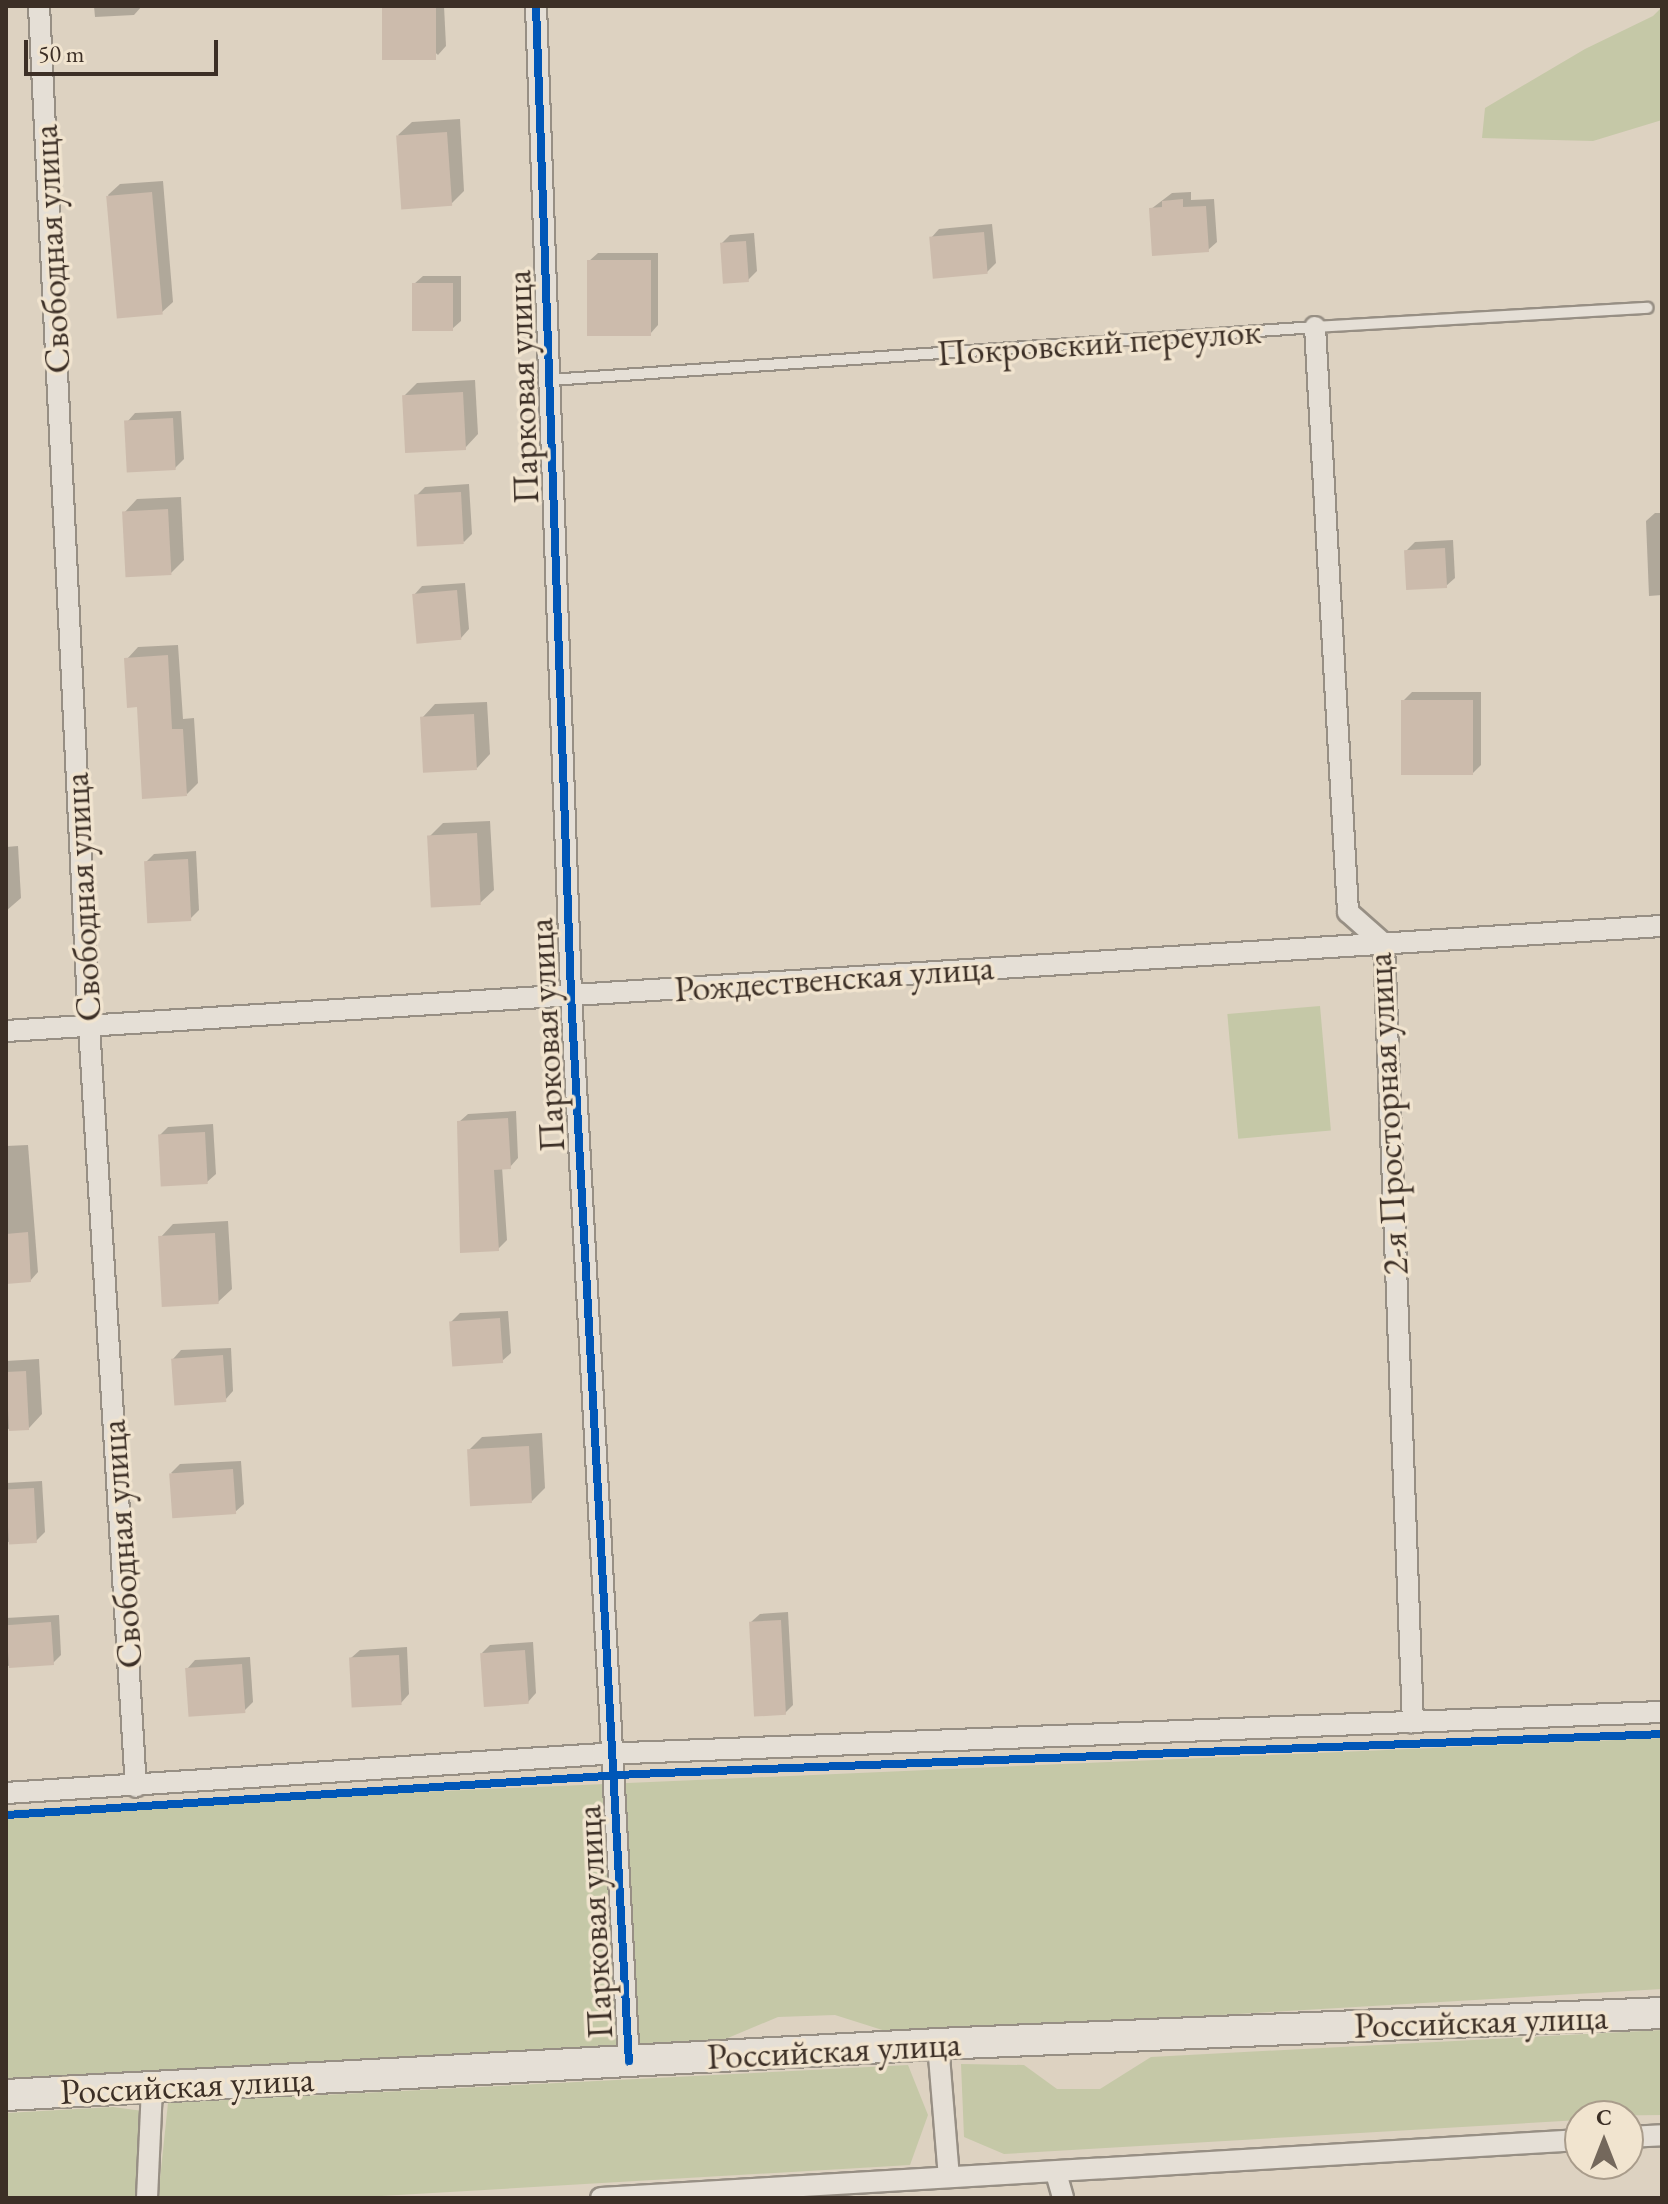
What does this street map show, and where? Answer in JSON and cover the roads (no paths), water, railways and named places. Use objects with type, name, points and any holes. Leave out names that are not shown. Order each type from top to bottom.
[{"type":"main road","name":"Российская улица","points":[[6,2095],[938,2044],[1662,2013]]},
{"type":"street","name":"Свободная улица","points":[[39,6],[89,1026],[136,1787]]},
{"type":"street","name":"Парковая улица","points":[[536,6],[571,995],[629,2061]]},
{"type":"street","name":"2-я Просторная улица","points":[[1315,327],[1348,912],[1384,944],[1413,1722]]},
{"type":"street","name":"Рождественская улица","points":[[6,1031],[1662,926]]},
{"type":"street","points":[[6,1793],[613,1754],[1662,1712]]},
{"type":"street","points":[[938,2044],[949,2177]]},
{"type":"street","points":[[147,2198],[152,2087]]},
{"type":"street","points":[[601,2198],[1564,2141]]},
{"type":"street","points":[[1056,2173],[1063,2198]]},
{"type":"lane","name":"Покровский переулок","points":[[550,380],[1315,327],[1647,308]]}]
